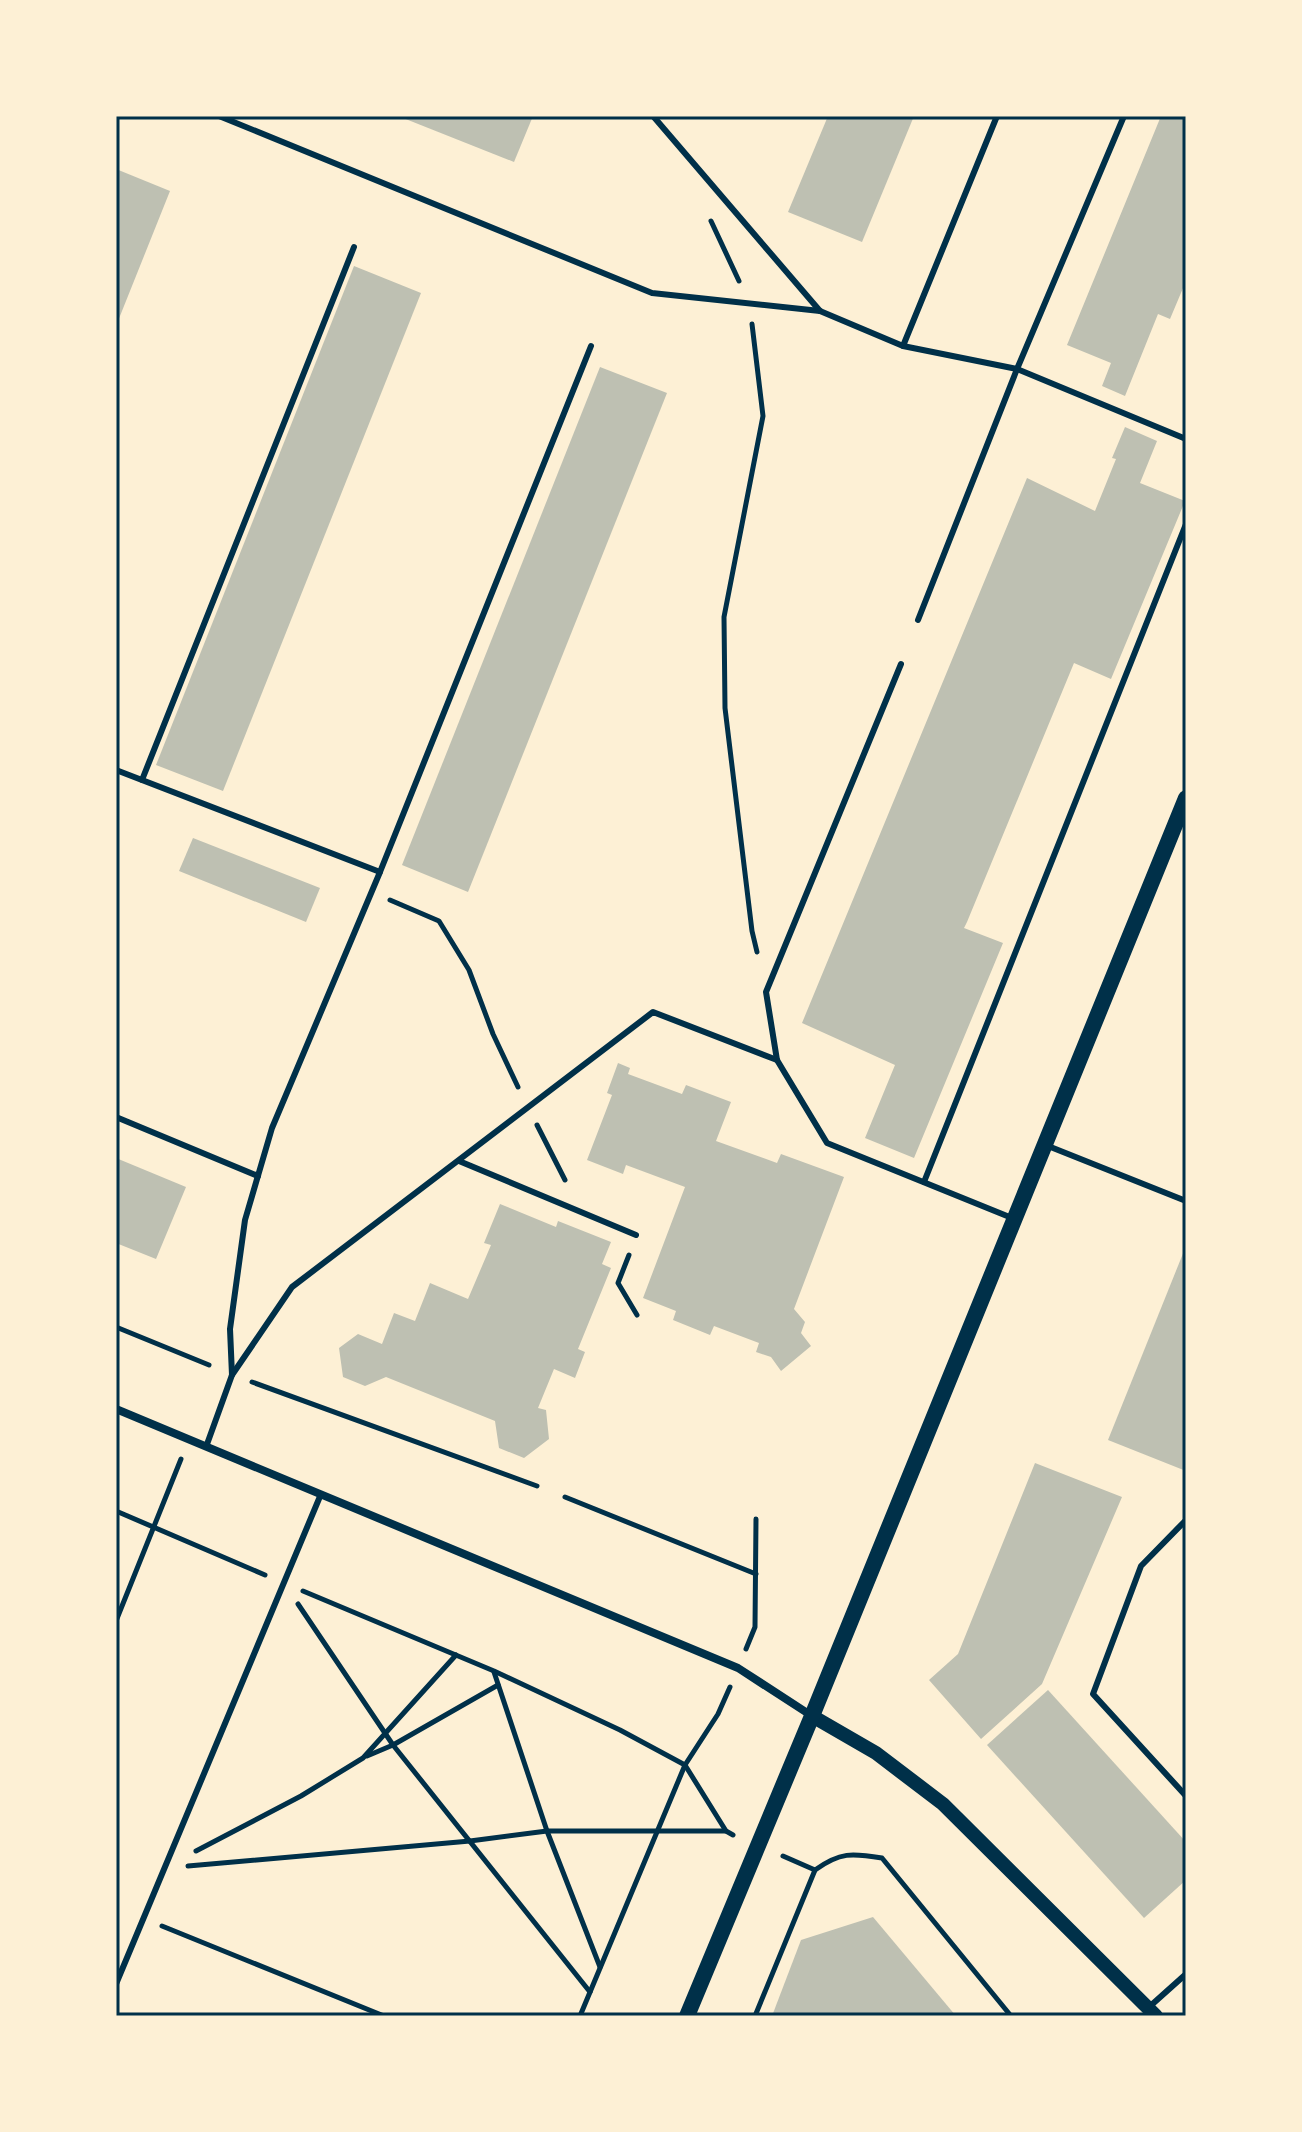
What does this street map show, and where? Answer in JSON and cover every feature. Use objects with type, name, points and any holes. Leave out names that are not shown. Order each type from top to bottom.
[{"type":"main road","points":[[687,2016],[1186,798]]},
{"type":"street","points":[[116,1409],[738,1668],[876,1753],[943,1804],[1152,2012]]},
{"type":"lane","points":[[219,116],[652,293],[820,311],[903,346],[1017,369],[1186,439]]},
{"type":"lane","points":[[653,116],[820,311]]},
{"type":"lane","points":[[903,346],[997,116]]},
{"type":"lane","points":[[918,620],[1017,369],[1124,116]]},
{"type":"lane","points":[[142,780],[354,247]]},
{"type":"lane","points":[[232,1375],[230,1329],[245,1220],[272,1128],[380,872],[591,346]]},
{"type":"lane","points":[[924,1182],[1186,524]]},
{"type":"lane","points":[[901,664],[766,992],[777,1060],[827,1143],[1014,1219]]},
{"type":"lane","points":[[116,770],[380,872]]},
{"type":"lane","points":[[206,1447],[232,1375],[292,1287],[653,1012],[777,1060]]},
{"type":"lane","points":[[116,1117],[258,1176]]},
{"type":"lane","points":[[1044,1145],[1186,1201]]},
{"type":"lane","points":[[459,1161],[636,1235]]},
{"type":"lane","points":[[116,1984],[321,1494]]},
{"type":"lane","points":[[1186,1520],[1141,1566],[1093,1694],[1186,1796]]},
{"type":"lane","points":[[1152,2012],[1186,1974]]},
{"type":"path","points":[[710,221],[750,304],[763,416],[724,617],[725,693],[752,931],[766,992]]},
{"type":"path","points":[[371,892],[439,921],[469,970],[493,1034],[583,1213]]},
{"type":"path","points":[[636,1235],[618,1283],[637,1315]]},
{"type":"path","points":[[116,1327],[232,1375],[537,1486]]},
{"type":"path","points":[[116,1621],[189,1440]]},
{"type":"path","points":[[565,1497],[756,1574]]},
{"type":"path","points":[[116,1511],[494,1671],[620,1730],[685,1765],[726,1831]]},
{"type":"path","points":[[580,2016],[685,1765],[718,1714],[755,1627],[756,1519]]},
{"type":"path","points":[[284,1583],[393,1745],[590,1992]]},
{"type":"path","points":[[363,1758],[456,1655]]},
{"type":"path","points":[[494,1671],[547,1831],[600,1967]]},
{"type":"path","points":[[163,1868],[301,1796],[363,1758],[393,1745],[498,1685]]},
{"type":"path","points":[[163,1868],[470,1841],[547,1831],[658,1829],[726,1831],[815,1870]]},
{"type":"path","points":[[755,2016],[815,1870],[829,1860],[850,1853],[882,1858],[1011,2016]]},
{"type":"path","points":[[143,1918],[384,2016]]},
{"type":"building","points":[[398,116],[533,116],[514,162]]},
{"type":"building","points":[[828,116],[914,116],[862,242],[788,212]]},
{"type":"building","points":[[1161,116],[1186,116],[1186,281],[1170,319],[1158,314],[1125,396],[1102,386],[1111,363],[1067,345]]},
{"type":"building","points":[[116,169],[170,191],[116,326]]},
{"type":"building","points":[[354,266],[421,293],[223,791],[156,765]]},
{"type":"building","points":[[600,367],[667,393],[468,892],[402,865]]},
{"type":"building","points":[[1125,427],[1157,441],[1140,483],[1185,501],[1111,679],[1074,663],[964,928],[1003,943],[914,1158],[865,1138],[895,1065],[802,1023],[1027,478],[1095,511]]},
{"type":"building","points":[[193,838],[320,888],[306,922],[179,871]]},
{"type":"building","points":[[618,1063],[630,1068],[628,1074],[682,1094],[686,1085],[731,1102],[716,1141],[777,1163],[781,1154],[844,1177],[794,1309],[805,1322],[801,1333],[811,1346],[781,1371],[771,1357],[756,1352],[759,1343],[714,1326],[710,1335],[673,1320],[676,1311],[643,1298],[685,1187],[626,1165],[623,1174],[587,1160],[612,1095],[607,1093]]},
{"type":"building","points":[[116,1158],[186,1187],[156,1259],[116,1243]]},
{"type":"building","points":[[500,1204],[556,1227],[558,1221],[611,1242],[602,1264],[611,1268],[578,1349],[585,1352],[575,1378],[554,1369],[538,1408],[546,1410],[549,1439],[524,1458],[499,1448],[495,1421],[386,1377],[365,1386],[343,1377],[339,1348],[358,1334],[382,1344],[394,1313],[415,1321],[430,1283],[468,1299],[491,1245],[484,1243]]},
{"type":"building","points":[[1186,1246],[1186,1471],[1108,1440]]},
{"type":"building","points":[[1035,1463],[1122,1497],[1042,1684],[981,1739],[929,1680],[958,1654]]},
{"type":"building","points":[[1048,1690],[1186,1842],[1186,1880],[1144,1918],[987,1745]]},
{"type":"building","points":[[873,1917],[956,2016],[772,2016],[801,1940]]}]
